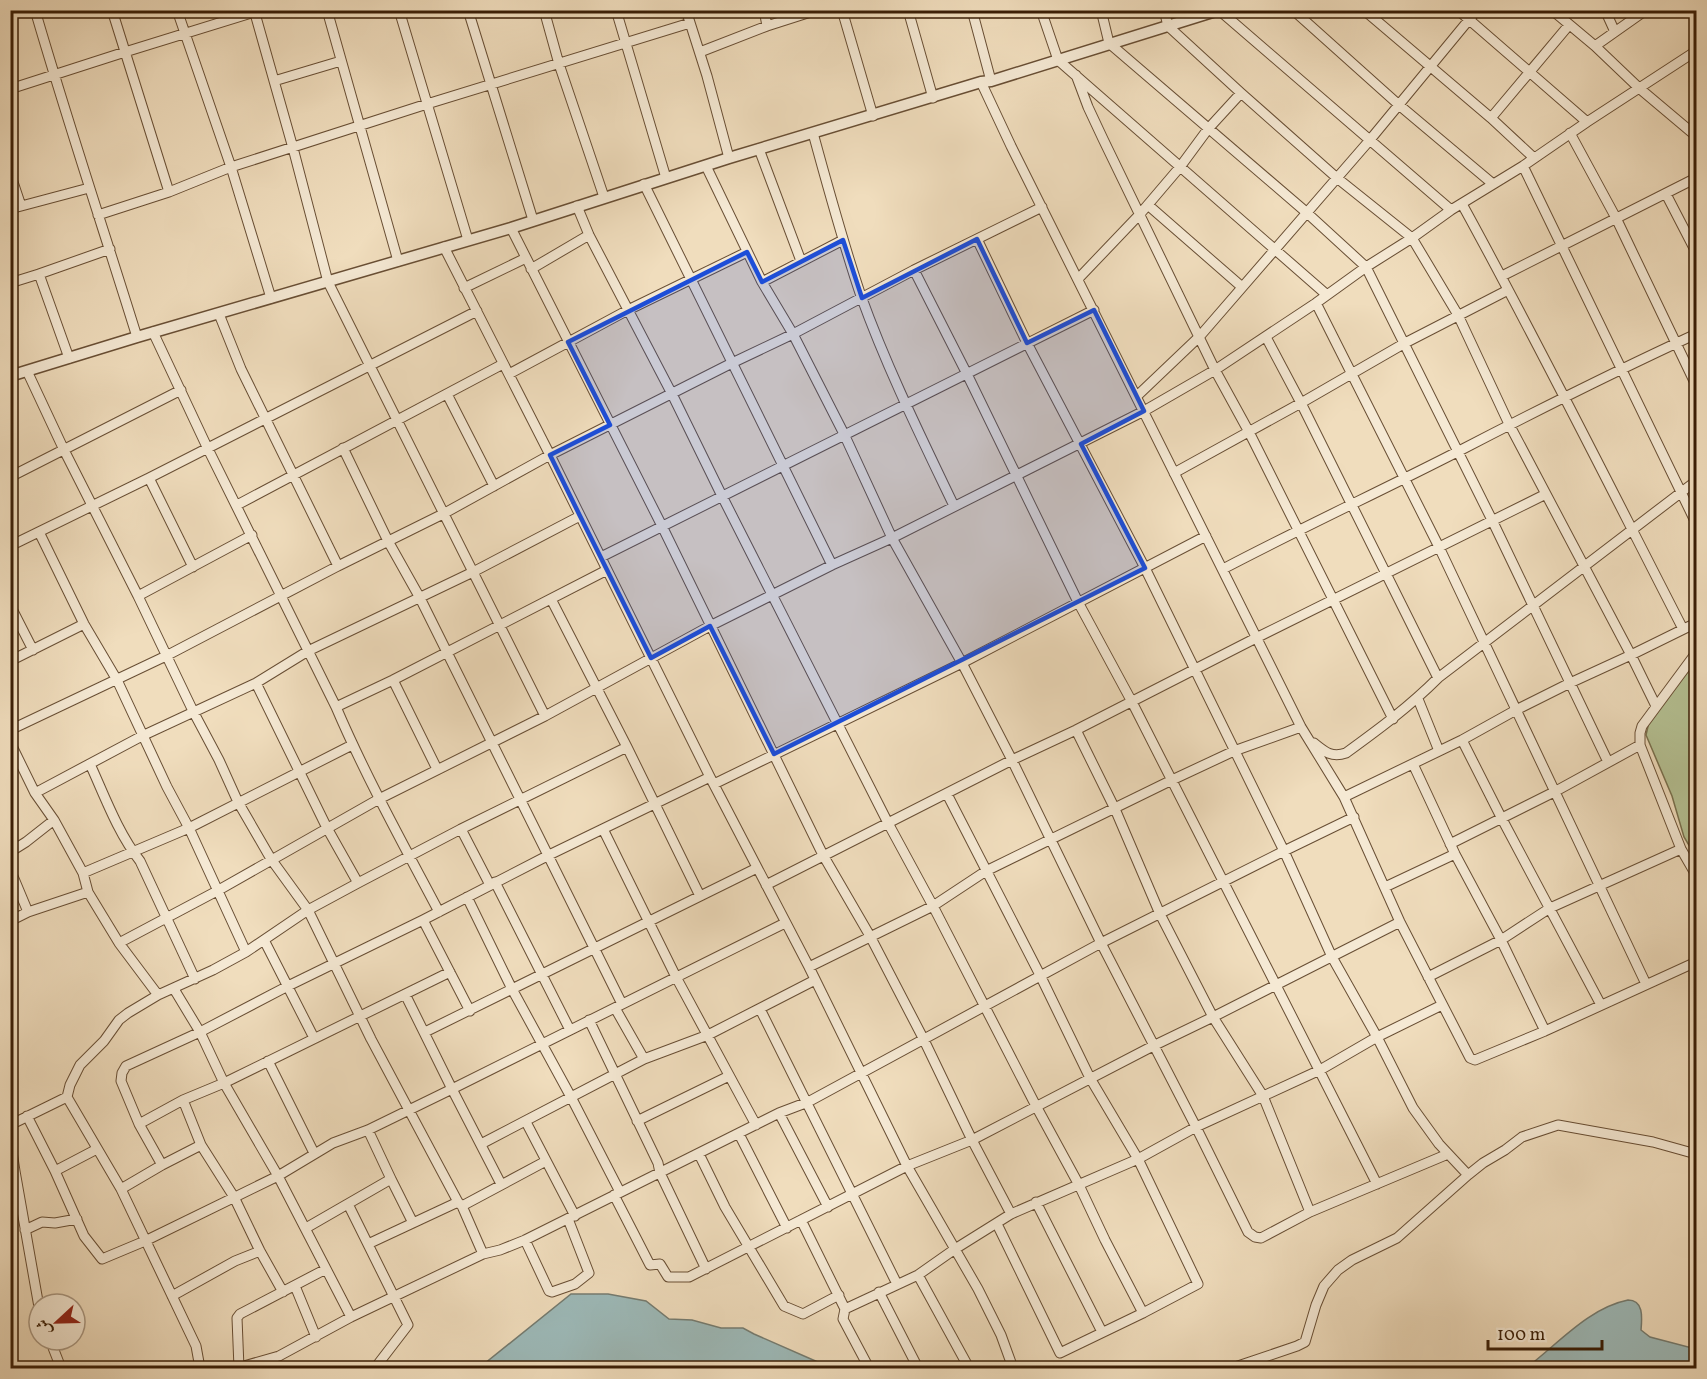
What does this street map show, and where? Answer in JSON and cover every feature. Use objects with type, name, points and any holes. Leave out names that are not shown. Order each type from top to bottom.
[{"type":"street","points":[[35,10],[137,337]]},
{"type":"street","points":[[112,10],[169,192]]},
{"type":"street","points":[[177,10],[231,167],[271,298]]},
{"type":"street","points":[[327,10],[398,261]]},
{"type":"street","points":[[399,10],[468,240]]},
{"type":"street","points":[[468,10],[533,220]]},
{"type":"street","points":[[544,10],[604,197]]},
{"type":"street","points":[[616,10],[666,178]]},
{"type":"street","points":[[686,10],[729,158]]},
{"type":"street","points":[[764,10],[767,26]]},
{"type":"street","points":[[700,52],[767,26],[817,10]]},
{"type":"street","points":[[842,10],[873,116]]},
{"type":"street","points":[[908,10],[933,98]]},
{"type":"street","points":[[972,10],[986,82],[1042,207],[1301,727],[1344,797],[1400,922],[1470,1058],[1475,1060],[1545,1031],[1696,962]]},
{"type":"street","points":[[1041,10],[1058,60],[1327,294]]},
{"type":"street","points":[[1101,10],[1110,43],[1306,212],[1366,267],[1492,520],[1608,762]]},
{"type":"street","points":[[1164,10],[1168,26],[1337,178],[1412,238],[1458,315],[1509,424],[1656,705]]},
{"type":"street","points":[[10,376],[511,228],[644,184],[1219,10],[1451,210]]},
{"type":"street","points":[[1293,10],[1399,105],[1493,184]]},
{"type":"street","points":[[1364,10],[1491,118],[1533,158]]},
{"type":"street","points":[[1458,10],[1587,122]]},
{"type":"street","points":[[1137,396],[1200,336],[1369,141],[1477,10]]},
{"type":"street","points":[[1552,10],[1595,46],[1639,88],[1694,131]]},
{"type":"street","points":[[1605,10],[1615,32]]},
{"type":"street","points":[[1595,46],[1646,10]]},
{"type":"street","points":[[10,89],[256,11],[328,282],[545,716]]},
{"type":"street","points":[[98,214],[169,192],[231,167],[690,23]]},
{"type":"street","points":[[1491,118],[1569,25]]},
{"type":"street","points":[[119,943],[217,891],[379,799],[545,716],[710,626],[832,565],[892,538],[1144,411],[1266,337],[1451,210],[1523,166],[1696,51]]},
{"type":"street","points":[[274,81],[341,61]]},
{"type":"street","points":[[1076,75],[1098,129],[1215,370],[1249,432],[1393,719]]},
{"type":"street","points":[[1078,279],[1148,205],[1208,129],[1241,93]]},
{"type":"street","points":[[813,133],[862,298],[905,404],[954,506]]},
{"type":"street","points":[[1570,133],[1616,218],[1696,385]]},
{"type":"street","points":[[759,149],[801,261]]},
{"type":"street","points":[[706,166],[762,282],[793,334],[844,434],[892,538],[962,663],[1012,760],[1101,943],[1248,1232],[1254,1237],[1261,1238],[1310,1212],[1448,1154]]},
{"type":"street","points":[[1523,166],[1696,522]]},
{"type":"street","points":[[10,173],[21,206]]},
{"type":"street","points":[[1502,276],[1696,178]]},
{"type":"street","points":[[644,184],[832,565]]},
{"type":"street","points":[[10,209],[89,188]]},
{"type":"street","points":[[1666,194],[1696,252]]},
{"type":"street","points":[[1462,204],[1502,276],[1683,629]]},
{"type":"street","points":[[1148,205],[1242,287]]},
{"type":"street","points":[[577,206],[589,235],[672,394],[888,823],[1079,1185],[1143,1313]]},
{"type":"street","points":[[10,730],[166,656],[281,595],[443,514],[550,455],[1042,207]]},
{"type":"street","points":[[511,228],[662,526],[824,855],[870,936],[923,1038],[1011,1215]]},
{"type":"street","points":[[531,268],[589,235]]},
{"type":"street","points":[[977,239],[1027,343],[1145,568],[1284,851],[1332,957],[1413,1108],[1439,1144],[1468,1175]]},
{"type":"street","points":[[762,282],[843,240]]},
{"type":"street","points":[[444,247],[712,781],[862,1072],[907,1166],[956,1249],[1001,1335],[1013,1368]]},
{"type":"street","points":[[10,283],[110,249]]},
{"type":"street","points":[[509,374],[628,310],[747,252]]},
{"type":"street","points":[[464,288],[526,258]]},
{"type":"street","points":[[914,270],[1078,602],[1224,881],[1377,1184]]},
{"type":"street","points":[[39,274],[69,358]]},
{"type":"street","points":[[1174,473],[1405,343],[1508,290]]},
{"type":"street","points":[[1316,303],[1439,546],[1646,984]]},
{"type":"street","points":[[601,556],[1094,310]]},
{"type":"street","points":[[10,546],[477,311]]},
{"type":"street","points":[[219,314],[241,369],[338,566]]},
{"type":"street","points":[[153,332],[379,799],[439,912]]},
{"type":"street","points":[[1223,569],[1564,396],[1696,334]]},
{"type":"street","points":[[1266,337],[1438,678]]},
{"type":"street","points":[[237,505],[503,364]]},
{"type":"street","points":[[27,371],[238,802],[271,859],[308,910],[408,1110],[460,1204],[483,1254]]},
{"type":"street","points":[[10,477],[181,390]]},
{"type":"street","points":[[447,394],[494,486]]},
{"type":"street","points":[[343,448],[595,947],[618,1006],[644,1059]]},
{"type":"street","points":[[149,478],[193,567]]},
{"type":"street","points":[[1310,741],[1331,755],[1338,756],[1346,753],[1418,699],[1438,678],[1696,481]]},
{"type":"street","points":[[766,885],[1546,494]]},
{"type":"street","points":[[35,793],[192,711],[256,683],[308,651],[473,572],[580,516]]},
{"type":"street","points":[[39,532],[84,624],[117,680],[246,952]]},
{"type":"street","points":[[138,596],[252,535]]},
{"type":"street","points":[[162,1165],[139,1124],[121,1081],[126,1066],[200,1032],[654,804],[712,781],[838,724],[962,663],[1206,536]]},
{"type":"street","points":[[336,707],[607,570]]},
{"type":"street","points":[[550,599],[627,747],[700,896]]},
{"type":"street","points":[[10,605],[33,650]]},
{"type":"street","points":[[1344,797],[1462,740],[1570,683],[1696,623]]},
{"type":"street","points":[[10,661],[84,624]]},
{"type":"street","points":[[1696,653],[1656,705],[1640,733],[1640,745],[1681,849],[1696,875]]},
{"type":"street","points":[[393,680],[437,769]]},
{"type":"street","points":[[256,683],[327,828],[358,883]]},
{"type":"street","points":[[1418,699],[1439,751]]},
{"type":"street","points":[[809,967],[933,906],[986,871],[1172,780],[1234,751],[1301,727]]},
{"type":"street","points":[[1076,730],[1115,808],[1160,914],[1214,1017],[1263,1096],[1310,1212]]},
{"type":"street","points":[[1462,740],[1601,1005]]},
{"type":"street","points":[[10,742],[35,793],[54,820],[83,873],[88,892],[119,943],[158,994]]},
{"type":"street","points":[[83,873],[189,828],[352,744]]},
{"type":"street","points":[[1450,844],[1556,791],[1640,745]]},
{"type":"street","points":[[200,1368],[196,1346],[121,1189],[67,1097],[69,1084],[80,1065],[104,1041],[119,1020],[158,994],[195,979],[246,952],[308,910],[409,856],[627,747]]},
{"type":"street","points":[[90,764],[133,853],[140,861],[195,979]]},
{"type":"street","points":[[1413,764],[1450,844],[1502,940],[1545,1031]]},
{"type":"street","points":[[947,794],[1090,1078],[1138,1160],[1198,1284],[1060,1353],[997,1224]]},
{"type":"street","points":[[327,1269],[240,1314],[237,1318],[238,1368],[279,1356],[351,1317],[483,1254],[525,1240],[572,1218],[779,1113],[808,1102],[1101,943],[1354,818]]},
{"type":"street","points":[[10,852],[54,820]]},
{"type":"street","points":[[461,829],[493,884],[570,1030]]},
{"type":"street","points":[[603,829],[676,977],[756,1125]]},
{"type":"street","points":[[1428,976],[1502,940],[1550,908],[1681,849]]},
{"type":"street","points":[[1385,887],[1455,854]]},
{"type":"street","points":[[425,1032],[756,867]]},
{"type":"street","points":[[10,869],[28,912]]},
{"type":"street","points":[[10,921],[28,912],[88,892]]},
{"type":"street","points":[[467,897],[512,989],[571,1096],[650,1265],[660,1264],[668,1277],[689,1277],[907,1166],[972,1140],[1400,922]]},
{"type":"street","points":[[423,920],[470,1011]]},
{"type":"street","points":[[27,1116],[84,1236],[102,1259],[145,1241],[278,1176],[333,1143],[368,1130],[785,923]]},
{"type":"street","points":[[264,940],[314,1038]]},
{"type":"street","points":[[139,1124],[183,1100],[224,1083],[450,972]]},
{"type":"street","points":[[481,1144],[644,1059],[708,1035],[815,980]]},
{"type":"street","points":[[174,988],[200,1032],[224,1083],[306,1228],[351,1317]]},
{"type":"street","points":[[405,994],[501,1184]]},
{"type":"street","points":[[844,1309],[918,1275],[956,1249],[1036,1202],[1138,1160],[1196,1127],[1320,1070],[1442,1005]]},
{"type":"street","points":[[760,1009],[897,1284]]},
{"type":"street","points":[[589,1020],[706,1269]]},
{"type":"street","points":[[268,1060],[314,1153]]},
{"type":"street","points":[[637,1121],[729,1076]]},
{"type":"street","points":[[12,1124],[67,1097]]},
{"type":"street","points":[[183,1100],[201,1145],[234,1197],[283,1292]]},
{"type":"street","points":[[10,1107],[11,1144],[36,1292]]},
{"type":"street","points":[[779,1113],[828,1207]]},
{"type":"street","points":[[525,1240],[549,1291],[575,1284],[589,1273],[572,1218],[526,1122]]},
{"type":"street","points":[[1232,1368],[1305,1342],[1324,1286],[1338,1270],[1352,1260],[1397,1238],[1468,1175],[1522,1137],[1558,1125],[1653,1142],[1696,1154]]},
{"type":"street","points":[[368,1130],[413,1223]]},
{"type":"street","points":[[739,1134],[787,1228]]},
{"type":"street","points":[[121,1189],[201,1145]]},
{"type":"street","points":[[55,1171],[98,1149]]},
{"type":"street","points":[[699,1154],[726,1207],[784,1306],[803,1314],[839,1295]]},
{"type":"street","points":[[368,1244],[460,1204],[546,1161]]},
{"type":"street","points":[[306,1228],[391,1179]]},
{"type":"street","points":[[1036,1202],[1102,1332]]},
{"type":"street","points":[[348,1204],[408,1325],[375,1368]]},
{"type":"street","points":[[25,1230],[42,1222],[55,1223],[76,1219]]},
{"type":"street","points":[[801,1220],[839,1295],[844,1309],[843,1319],[869,1368]]},
{"type":"street","points":[[172,1296],[236,1261],[260,1251]]},
{"type":"street","points":[[918,1275],[969,1368]]},
{"type":"street","points":[[295,1286],[316,1336]]},
{"type":"street","points":[[879,1292],[918,1368]]},
{"type":"street","points":[[55,1352],[61,1368]]},
{"type":"highlighted area","points":[[977,239],[1027,343],[1094,310],[1144,411],[1081,444],[1145,568],[774,754],[710,626],[651,658],[580,516],[550,455],[610,425],[568,342],[747,252],[762,282],[843,240],[862,298]]},
{"type":"green space","points":[[1696,657],[1696,857],[1684,837],[1672,796],[1646,735],[1649,722]]},
{"type":"water","points":[[571,1294],[608,1294],[646,1301],[669,1319],[692,1320],[721,1328],[743,1328],[827,1368],[479,1368]]},
{"type":"water","points":[[1628,1300],[1639,1306],[1642,1315],[1641,1330],[1650,1337],[1696,1349],[1696,1368],[1526,1368],[1586,1319],[1613,1304]]}]
